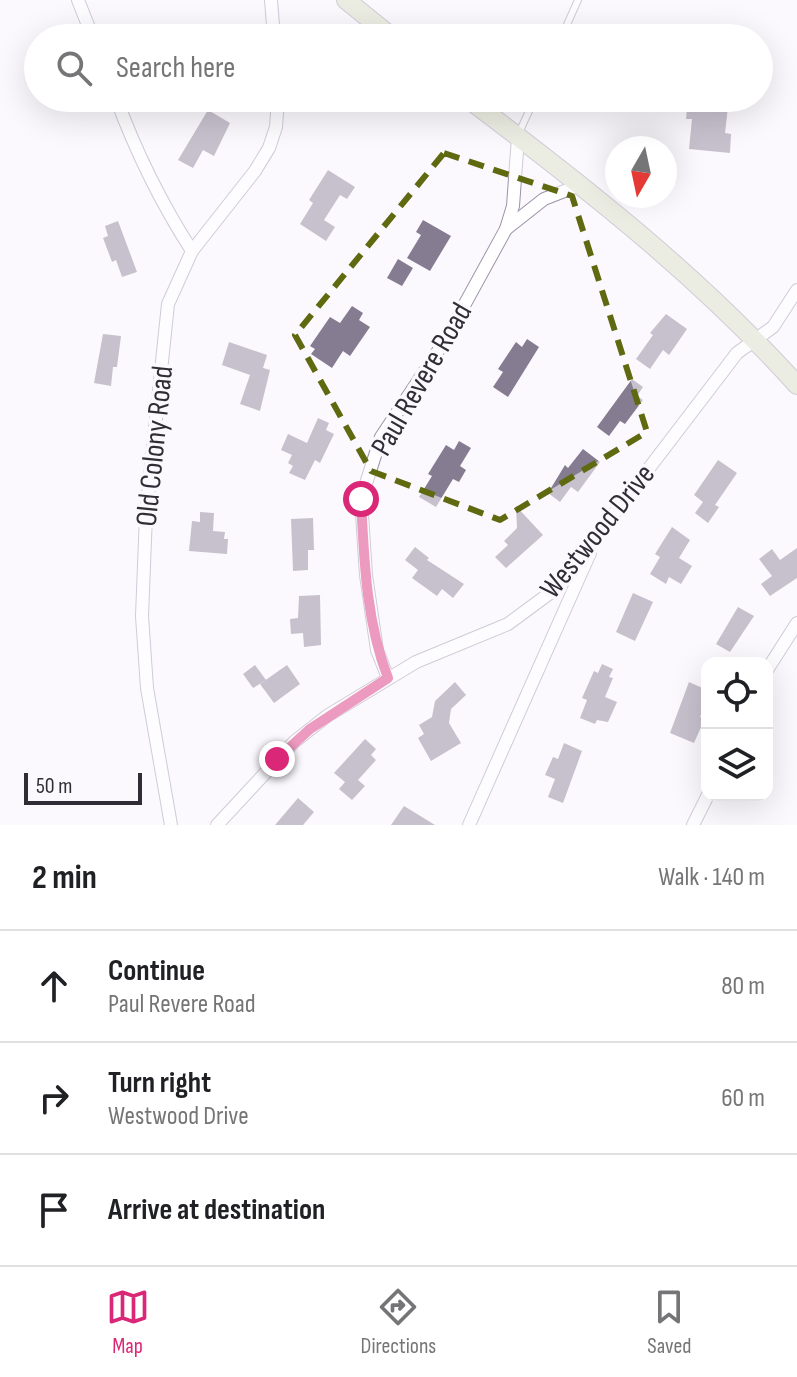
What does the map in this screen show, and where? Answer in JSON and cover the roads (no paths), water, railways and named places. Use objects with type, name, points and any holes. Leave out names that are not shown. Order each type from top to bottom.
[{"type":"main road","points":[[346,0],[376,24]]},
{"type":"main road","points":[[485,112],[641,234],[755,340],[797,385]]},
{"type":"street","points":[[78,0],[87,24]]},
{"type":"street","points":[[271,0],[273,24]]},
{"type":"street","points":[[121,112],[168,213],[192,251]]},
{"type":"street","name":"Old Colony Road","points":[[171,825],[147,688],[142,616],[146,515],[168,304],[192,251],[249,180],[269,148],[277,112]]},
{"type":"street","name":"Paul Revere Road","points":[[388,678],[377,650],[366,575],[361,499],[381,437],[444,342],[506,229],[513,206],[518,137]]},
{"type":"street","name":"Paul Revere Road","points":[[506,229],[544,199],[580,185]]},
{"type":"street","name":"Westwood Drive","points":[[217,825],[294,742],[336,710],[388,678],[453,645],[490,632],[523,615],[563,580],[737,353],[773,327],[797,290]]},
{"type":"street","points":[[469,825],[598,535]]},
{"type":"street","points":[[773,661],[797,623]]},
{"type":"street","points":[[693,825],[705,801]]},
{"type":"lane","points":[[567,24],[578,0]]},
{"type":"lane","points":[[518,137],[529,112]]}]
